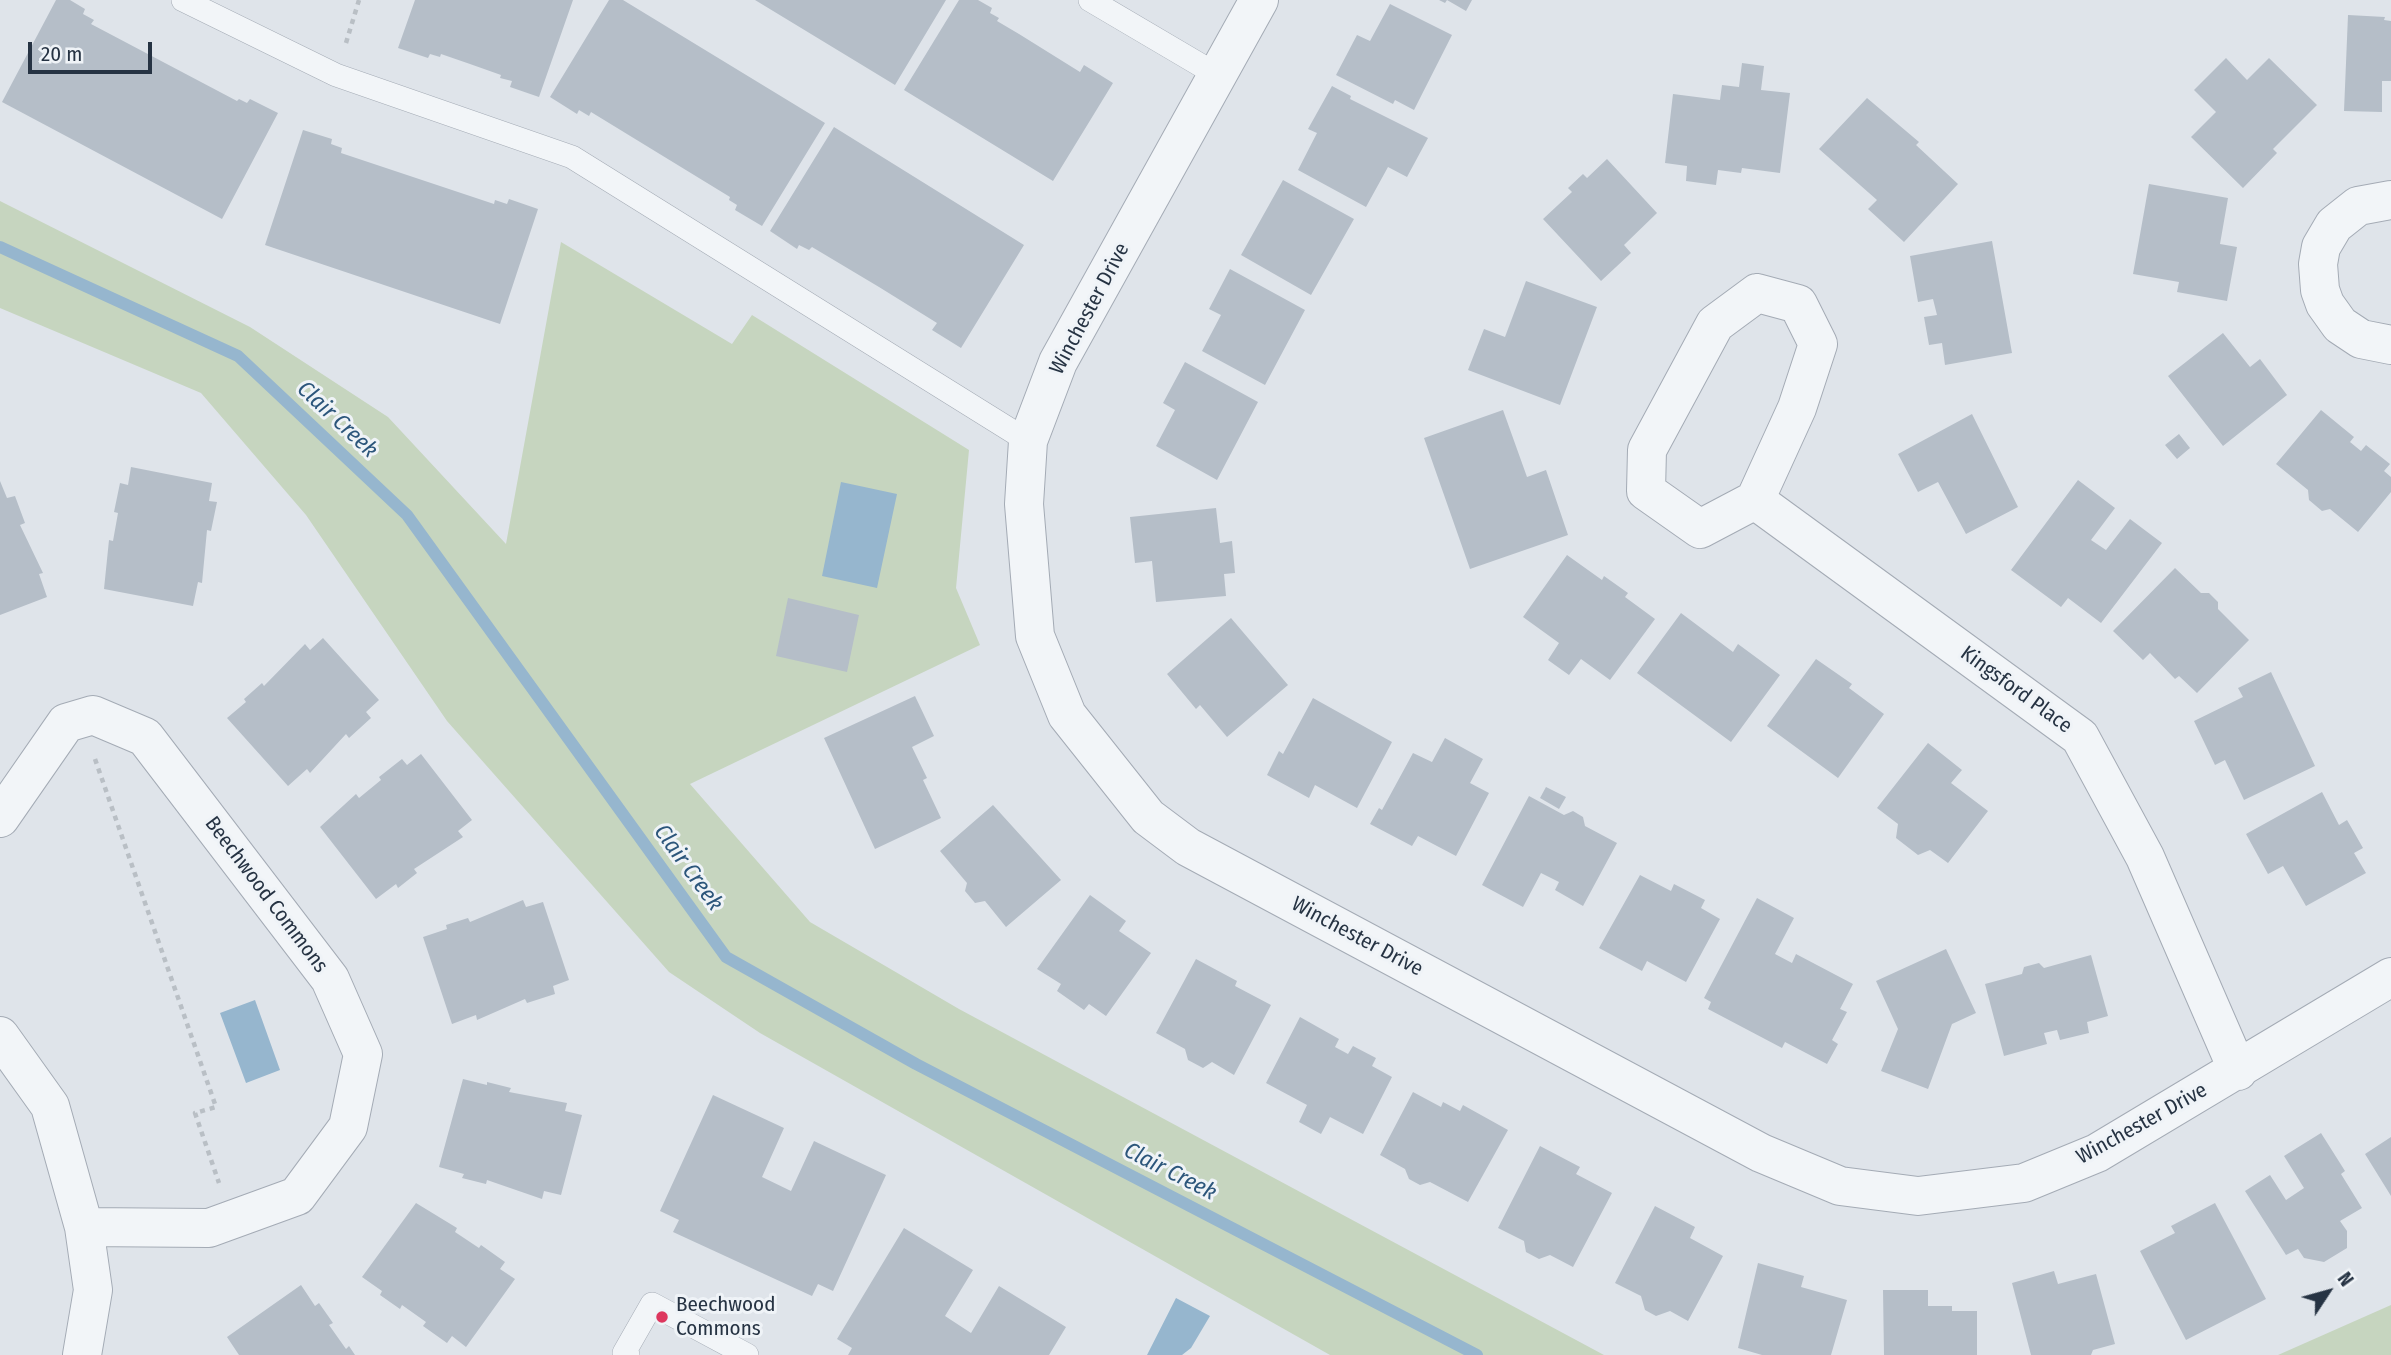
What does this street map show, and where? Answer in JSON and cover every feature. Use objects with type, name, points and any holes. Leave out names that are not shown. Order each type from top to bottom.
[{"type":"street","name":"Winchester Drive","points":[[1259,0],[1058,362],[1028,441],[1024,504],[1035,636],[1067,715],[1148,817],[1188,847],[1761,1153],[1840,1186],[1918,1196],[2024,1183],[2097,1153],[2391,977]]},
{"type":"street","points":[[2391,200],[2358,206],[2334,225],[2321,247],[2318,264],[2319,290],[2340,325],[2361,340],[2391,345]]},
{"type":"street","points":[[1757,293],[1798,304],[1818,344],[1797,408],[1755,500],[1700,529],[1646,491],[1647,450],[1688,370],[1715,324],[1757,293]]},
{"type":"street","name":"Kingsford Place","points":[[1755,500],[2080,737],[2146,857],[2238,1071]]},
{"type":"street","name":"Beechwood Commons","points":[[81,719],[93,715],[145,737],[330,979],[363,1054],[348,1127],[297,1196],[209,1228],[84,1227]]},
{"type":"street","points":[[0,818],[66,723],[81,719]]},
{"type":"street","points":[[0,1036],[50,1106],[84,1227],[93,1290],[82,1355]]},
{"type":"lane","points":[[183,0],[336,75],[572,157],[1028,441]]},
{"type":"lane","points":[[1090,0],[1219,76]]},
{"type":"lane","points":[[628,1355],[624,1353],[652,1304],[747,1355]]},
{"type":"path","points":[[336,75],[359,0]]},
{"type":"path","points":[[81,719],[216,1107],[195,1113],[232,1220]]},
{"type":"green space","points":[[0,201],[250,327],[388,417],[506,544],[561,242],[732,344],[752,315],[969,450],[956,588],[980,645],[690,784],[810,922],[959,1009],[1604,1355],[1330,1355],[760,1033],[669,972],[447,721],[306,515],[201,393],[0,308]]},
{"type":"green space","points":[[2391,1305],[2391,1355],[2278,1355]]},
{"type":"water","points":[[841,482],[897,494],[877,588],[822,576]]},
{"type":"water","points":[[255,1000],[280,1070],[246,1083],[220,1013]]},
{"type":"water","points":[[1176,1298],[1210,1316],[1191,1348],[1182,1355],[1147,1355]]},
{"type":"building","points":[[56,0],[70,0],[85,9],[83,14],[94,20],[91,24],[237,101],[239,99],[247,103],[250,99],[278,113],[222,219],[2,102]]},
{"type":"building","points":[[415,0],[573,0],[539,97],[510,87],[512,81],[470,64],[441,54],[440,57],[430,54],[428,58],[398,48]]},
{"type":"building","points":[[609,0],[623,0],[825,123],[762,226],[735,210],[737,205],[729,200],[730,197],[591,112],[589,116],[579,110],[577,114],[550,97]]},
{"type":"building","points":[[755,0],[946,0],[895,85]]},
{"type":"building","points":[[959,0],[978,0],[992,8],[990,13],[999,18],[997,21],[1080,72],[1084,65],[1113,83],[1053,181],[904,90]]},
{"type":"building","points":[[1447,0],[1472,0],[1466,11]]},
{"type":"building","points":[[1390,4],[1452,35],[1414,110],[1395,100],[1393,104],[1336,75],[1357,35],[1370,41]]},
{"type":"building","points":[[2348,15],[2385,17],[2384,20],[2391,21],[2391,81],[2382,81],[2382,112],[2344,111]]},
{"type":"building","points":[[2226,58],[2247,80],[2269,58],[2317,105],[2273,149],[2277,153],[2243,188],[2191,137],[2216,112],[2194,90]]},
{"type":"building","points":[[1742,63],[1764,66],[1761,90],[1790,93],[1780,173],[1742,168],[1741,173],[1718,170],[1716,185],[1686,181],[1687,166],[1665,163],[1673,94],[1720,100],[1722,85],[1739,87]]},
{"type":"building","points":[[1332,86],[1351,96],[1350,99],[1428,138],[1407,177],[1388,167],[1366,207],[1298,170],[1317,133],[1308,129]]},
{"type":"building","points":[[1867,98],[1919,142],[1916,145],[1958,184],[1904,242],[1868,209],[1877,200],[1819,149]]},
{"type":"building","points":[[834,127],[1024,245],[961,348],[932,330],[937,323],[879,287],[812,247],[809,250],[799,245],[797,249],[770,231]]},
{"type":"building","points":[[303,130],[332,139],[331,144],[342,148],[341,153],[494,204],[495,200],[507,204],[509,199],[538,209],[500,324],[265,245]]},
{"type":"building","points":[[1607,159],[1657,213],[1624,245],[1631,253],[1601,281],[1543,219],[1572,192],[1568,188],[1583,174],[1587,178]]},
{"type":"building","points":[[1283,180],[1354,219],[1311,295],[1241,255]]},
{"type":"building","points":[[2149,184],[2228,198],[2220,244],[2237,247],[2227,301],[2177,292],[2179,282],[2133,274]]},
{"type":"building","points":[[1992,241],[2012,353],[1945,365],[1942,343],[1929,345],[1924,317],[1937,315],[1933,299],[1918,302],[1910,256]]},
{"type":"building","points":[[1230,269],[1305,310],[1265,385],[1202,351],[1221,315],[1209,309]]},
{"type":"building","points":[[1526,281],[1597,307],[1560,405],[1468,370],[1484,329],[1505,337]]},
{"type":"building","points":[[2223,333],[2250,367],[2260,359],[2287,395],[2223,446],[2168,376]]},
{"type":"building","points":[[1185,362],[1258,402],[1217,480],[1156,446],[1175,410],[1163,403]]},
{"type":"building","points":[[1503,410],[1527,477],[1546,470],[1568,535],[1470,569],[1424,438]]},
{"type":"building","points":[[2321,410],[2354,437],[2350,442],[2361,451],[2366,445],[2390,464],[2384,471],[2391,477],[2391,492],[2358,532],[2330,509],[2322,511],[2309,500],[2308,490],[2276,464]]},
{"type":"building","points":[[1972,414],[2018,507],[1966,534],[1938,482],[1918,492],[1898,454]]},
{"type":"building","points":[[2179,434],[2190,448],[2177,459],[2165,445]]},
{"type":"building","points":[[131,467],[212,483],[209,501],[217,502],[211,531],[207,530],[202,583],[198,582],[193,606],[104,589],[109,540],[113,541],[118,513],[114,512],[120,483],[128,485]]},
{"type":"building","points":[[2078,480],[2115,508],[2091,540],[2106,550],[2130,519],[2162,543],[2101,623],[2068,598],[2061,607],[2011,570]]},
{"type":"building","points":[[0,481],[7,498],[15,496],[25,523],[20,525],[43,573],[39,574],[47,597],[0,615]]},
{"type":"building","points":[[1216,508],[1220,543],[1232,541],[1235,573],[1224,574],[1226,596],[1156,602],[1152,561],[1135,563],[1130,517]]},
{"type":"building","points":[[1567,555],[1602,580],[1604,576],[1628,593],[1625,597],[1655,619],[1610,680],[1581,659],[1569,675],[1548,660],[1559,643],[1523,617]]},
{"type":"building","points":[[2175,568],[2201,593],[2209,593],[2218,602],[2218,609],[2249,640],[2197,693],[2179,676],[2175,679],[2150,653],[2143,660],[2113,631]]},
{"type":"building","points":[[788,598],[859,615],[847,672],[776,656]]},
{"type":"building","points":[[1681,613],[1733,652],[1738,644],[1780,675],[1731,742],[1637,673]]},
{"type":"building","points":[[1231,618],[1288,685],[1227,737],[1200,705],[1196,709],[1167,674]]},
{"type":"building","points":[[323,638],[379,700],[366,712],[371,718],[349,738],[346,734],[310,773],[307,769],[288,786],[227,718],[246,702],[244,699],[262,683],[264,686],[305,644],[310,650]]},
{"type":"building","points":[[1816,659],[1852,684],[1849,688],[1884,714],[1838,778],[1767,726]]},
{"type":"building","points":[[2271,672],[2315,766],[2244,800],[2225,760],[2215,765],[2194,721],[2243,697],[2238,688]]},
{"type":"building","points":[[915,696],[934,736],[912,747],[927,778],[923,780],[941,818],[875,849],[824,738]]},
{"type":"building","points":[[1313,698],[1392,742],[1357,808],[1315,785],[1309,798],[1267,775],[1279,751],[1283,754]]},
{"type":"building","points":[[1445,738],[1483,759],[1470,783],[1489,793],[1456,856],[1418,836],[1412,846],[1370,824],[1379,808],[1382,810],[1413,753],[1432,762]]},
{"type":"building","points":[[1928,743],[1962,770],[1951,783],[1988,811],[1948,863],[1930,850],[1918,855],[1896,838],[1898,824],[1877,808]]},
{"type":"building","points":[[421,754],[472,820],[458,831],[463,837],[414,869],[417,873],[398,888],[396,884],[376,899],[320,827],[356,794],[359,798],[381,780],[379,777],[402,759],[407,765]]},
{"type":"building","points":[[1546,787],[1566,797],[1559,809],[1540,798]]},
{"type":"building","points":[[2322,792],[2339,825],[2347,820],[2363,848],[2354,853],[2366,873],[2306,906],[2283,866],[2268,874],[2246,834]]},
{"type":"building","points":[[1529,796],[1564,815],[1573,811],[1583,817],[1585,826],[1617,843],[1583,906],[1555,890],[1559,882],[1541,873],[1523,907],[1482,885]]},
{"type":"building","points":[[993,805],[1061,880],[1006,927],[985,901],[975,903],[965,891],[967,883],[940,851]]},
{"type":"building","points":[[1640,875],[1671,891],[1674,884],[1705,900],[1701,908],[1720,919],[1686,982],[1647,961],[1642,971],[1599,948]]},
{"type":"building","points":[[1090,895],[1126,921],[1119,931],[1151,953],[1106,1016],[1089,1004],[1084,1010],[1057,991],[1061,984],[1037,969]]},
{"type":"building","points":[[1757,898],[1794,918],[1775,954],[1792,963],[1796,954],[1853,984],[1840,1009],[1847,1012],[1832,1040],[1838,1044],[1827,1064],[1785,1042],[1782,1048],[1708,1009],[1711,1002],[1704,998]]},
{"type":"building","points":[[523,900],[526,907],[543,902],[569,980],[553,986],[555,994],[527,1003],[525,999],[477,1020],[476,1015],[452,1024],[423,937],[447,929],[446,925],[468,918],[470,922]]},
{"type":"building","points":[[1946,949],[1976,1013],[1952,1024],[1928,1089],[1881,1071],[1898,1029],[1876,981]]},
{"type":"building","points":[[2091,955],[2108,1016],[2087,1022],[2089,1033],[2060,1040],[2057,1030],[2044,1033],[2047,1044],[2004,1056],[1985,984],[2022,974],[2024,967],[2039,963],[2044,968]]},
{"type":"building","points":[[1196,959],[1237,981],[1235,986],[1271,1005],[1234,1075],[1212,1062],[1203,1068],[1188,1060],[1185,1049],[1156,1033]]},
{"type":"building","points":[[1300,1017],[1339,1039],[1335,1047],[1348,1054],[1353,1046],[1376,1058],[1372,1066],[1392,1077],[1363,1134],[1330,1117],[1321,1134],[1299,1122],[1307,1105],[1266,1083]]},
{"type":"building","points":[[463,1079],[487,1085],[487,1082],[511,1088],[509,1092],[567,1103],[565,1111],[582,1115],[561,1195],[544,1191],[542,1199],[487,1180],[486,1184],[462,1178],[464,1174],[439,1167]]},
{"type":"building","points":[[1413,1092],[1441,1107],[1443,1102],[1460,1111],[1463,1105],[1508,1130],[1468,1202],[1430,1182],[1420,1185],[1409,1179],[1405,1169],[1380,1155]]},
{"type":"building","points":[[713,1095],[784,1128],[762,1177],[791,1191],[814,1141],[886,1175],[833,1291],[818,1284],[812,1296],[673,1232],[679,1220],[660,1211]]},
{"type":"building","points":[[2321,1133],[2345,1171],[2341,1174],[2362,1208],[2340,1221],[2347,1231],[2347,1248],[2324,1262],[2304,1258],[2298,1249],[2286,1255],[2245,1191],[2270,1175],[2286,1200],[2304,1188],[2284,1156]]},
{"type":"building","points":[[2391,1137],[2391,1196],[2365,1154]]},
{"type":"building","points":[[1540,1146],[1580,1167],[1576,1174],[1612,1193],[1573,1267],[1550,1255],[1539,1259],[1526,1252],[1524,1241],[1498,1228]]},
{"type":"building","points":[[416,1203],[457,1228],[455,1232],[479,1248],[481,1245],[505,1262],[500,1269],[515,1279],[466,1347],[452,1336],[447,1343],[423,1326],[426,1322],[402,1305],[400,1309],[380,1295],[382,1291],[362,1277]]},
{"type":"building","points":[[2215,1203],[2266,1299],[2186,1340],[2140,1251],[2175,1233],[2171,1226]]},
{"type":"building","points":[[1655,1206],[1695,1227],[1690,1238],[1723,1256],[1688,1321],[1670,1311],[1656,1316],[1645,1310],[1641,1296],[1615,1283]]},
{"type":"building","points":[[904,1228],[973,1270],[945,1316],[971,1333],[999,1286],[1066,1327],[1049,1355],[848,1355],[852,1348],[837,1339]]},
{"type":"building","points":[[1758,1263],[1804,1276],[1801,1287],[1847,1300],[1831,1355],[1762,1355],[1738,1348]]},
{"type":"building","points":[[2054,1271],[2058,1284],[2096,1274],[2115,1344],[2093,1350],[2091,1355],[2031,1355],[2012,1283]]},
{"type":"building","points":[[301,1285],[315,1306],[319,1303],[333,1323],[329,1325],[346,1349],[349,1346],[355,1355],[239,1355],[227,1337]]},
{"type":"building","points":[[1883,1290],[1928,1290],[1928,1306],[1952,1306],[1952,1311],[1977,1311],[1977,1355],[1884,1355]]},
{"type":"waterway","name":"Clair Creek","points":[[0,247],[238,356],[407,515],[726,957],[916,1064],[1477,1355]]},
{"type":"place","name":"Beechwood Commons","points":[[662,1317]]}]
